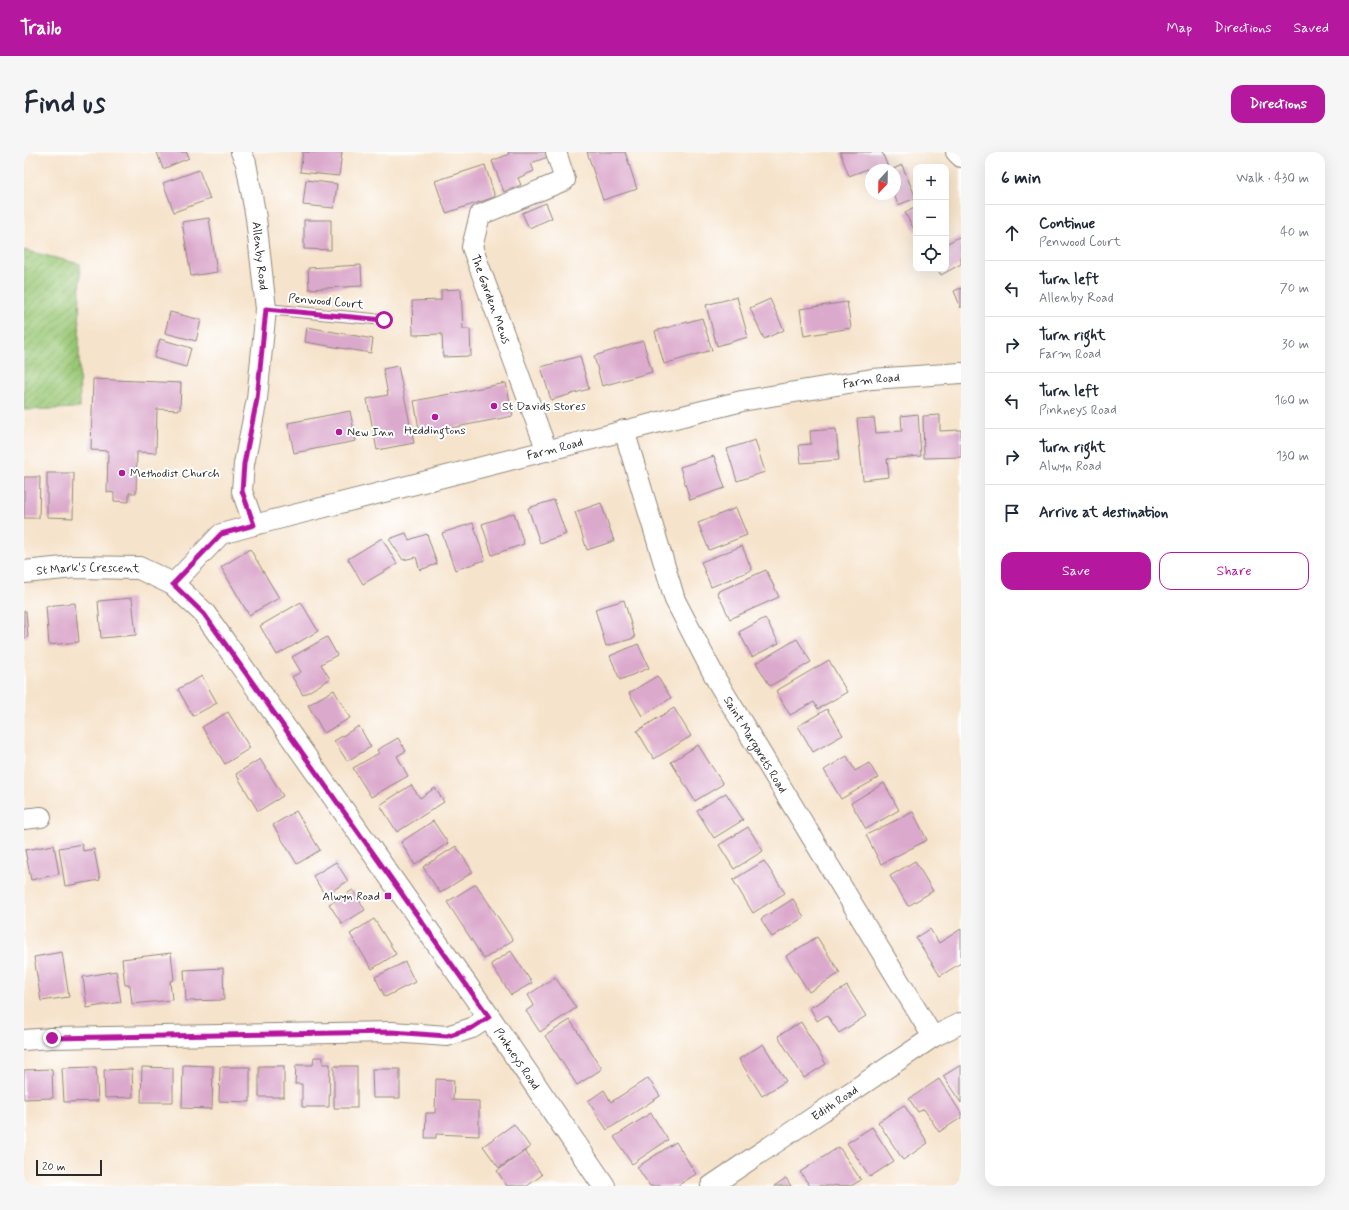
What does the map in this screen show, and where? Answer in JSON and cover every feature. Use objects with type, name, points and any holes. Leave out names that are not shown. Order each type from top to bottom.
[{"type":"street","name":"Allenby Road","points":[[241,152],[246,163],[256,218],[266,309],[257,399],[244,464],[242,491],[254,525]]},
{"type":"street","name":"The Garden Mews","points":[[547,450],[472,247],[480,215],[565,180],[556,152]]},
{"type":"street","points":[[956,152],[961,157]]},
{"type":"street","name":"Farm Road","points":[[173,584],[221,534],[254,525],[742,401],[872,379],[961,373]]},
{"type":"street","name":"Saint Margarets Road","points":[[624,430],[675,600],[717,681],[934,1037]]},
{"type":"street","name":"St Mark's Crescent","points":[[24,572],[74,567],[139,568],[173,584]]},
{"type":"street","name":"Pinkneys Road","points":[[173,584],[204,614],[489,1017],[604,1186]]},
{"type":"street","points":[[24,1040],[52,1038],[392,1032],[447,1036],[472,1028],[489,1017]]},
{"type":"street","name":"Edith Road","points":[[711,1186],[934,1037],[961,1023]]},
{"type":"lane","name":"Penwood Court","points":[[266,309],[384,320]]},
{"type":"green space","points":[[24,250],[80,264],[80,408],[24,410]]},
{"type":"building","points":[[157,152],[187,152],[189,158],[163,169]]},
{"type":"building","points":[[303,152],[342,152],[339,176],[300,172]]},
{"type":"building","points":[[508,152],[546,152],[548,157],[531,163],[534,171],[518,178],[521,185],[504,192],[492,161],[509,154]]},
{"type":"building","points":[[587,152],[625,152],[637,189],[603,200]]},
{"type":"building","points":[[840,152],[882,152],[887,164],[865,164],[865,170],[849,176]]},
{"type":"building","points":[[485,165],[495,197],[446,213],[435,181]]},
{"type":"building","points":[[901,165],[913,191],[913,199],[898,205],[896,200],[901,200]]},
{"type":"building","points":[[199,170],[210,199],[174,212],[163,183]]},
{"type":"building","points":[[306,180],[337,184],[334,208],[303,205]]},
{"type":"building","points":[[546,203],[552,218],[529,228],[522,213]]},
{"type":"building","points":[[913,209],[913,228],[905,213]]},
{"type":"building","points":[[209,218],[217,272],[191,276],[182,222]]},
{"type":"building","points":[[304,220],[331,220],[331,250],[304,249]]},
{"type":"building","points":[[959,237],[961,240],[961,264],[949,271],[949,242]]},
{"type":"building","points":[[361,265],[362,286],[309,289],[308,268]]},
{"type":"building","points":[[939,272],[946,272],[941,275]]},
{"type":"building","points":[[961,288],[961,308],[954,291]]},
{"type":"building","points":[[461,289],[463,329],[470,329],[471,356],[443,357],[442,334],[413,335],[412,301],[441,300],[441,290]]},
{"type":"building","points":[[737,297],[748,337],[717,346],[706,305]]},
{"type":"building","points":[[770,299],[784,330],[764,339],[750,308]]},
{"type":"building","points":[[847,302],[851,328],[804,336],[800,309]]},
{"type":"building","points":[[170,312],[201,320],[196,341],[165,333]]},
{"type":"building","points":[[702,318],[712,350],[664,364],[655,331]]},
{"type":"building","points":[[307,327],[373,339],[371,353],[305,342]]},
{"type":"building","points":[[160,339],[191,348],[186,367],[154,358]]},
{"type":"building","points":[[643,341],[652,372],[602,386],[594,356]]},
{"type":"building","points":[[580,356],[589,389],[551,400],[541,367]]},
{"type":"building","points":[[398,366],[414,443],[377,450],[367,399],[388,395],[383,369]]},
{"type":"building","name":"Methodist Church","points":[[93,379],[181,383],[180,410],[157,409],[156,453],[137,452],[136,493],[129,493],[129,502],[114,501],[114,493],[107,492],[108,451],[91,450]]},
{"type":"building","points":[[506,383],[513,416],[420,434],[414,401]]},
{"type":"building","points":[[350,411],[356,441],[294,453],[288,423]]},
{"type":"building","points":[[918,414],[921,456],[887,459],[889,477],[863,480],[857,419],[874,418],[876,433],[902,431],[901,416]]},
{"type":"building","points":[[940,415],[940,431],[961,430],[961,457],[924,458],[923,416]]},
{"type":"building","points":[[836,429],[839,460],[801,463],[799,445],[811,444],[810,431]]},
{"type":"building","points":[[755,440],[765,472],[737,481],[727,449]]},
{"type":"building","points":[[714,456],[725,488],[690,500],[680,467]]},
{"type":"building","points":[[47,473],[74,473],[73,518],[47,517]]},
{"type":"building","points":[[24,477],[40,477],[39,518],[24,518]]},
{"type":"building","points":[[554,500],[566,534],[540,543],[528,508]]},
{"type":"building","points":[[601,503],[614,541],[587,550],[575,512]]},
{"type":"building","points":[[736,508],[747,535],[709,550],[698,523]]},
{"type":"building","points":[[514,513],[524,544],[492,555],[482,524]]},
{"type":"building","points":[[473,523],[485,560],[455,570],[442,533]]},
{"type":"building","points":[[406,533],[409,540],[427,534],[437,564],[420,570],[416,557],[403,560],[389,539]]},
{"type":"building","points":[[382,538],[397,564],[363,584],[348,559]]},
{"type":"building","points":[[742,546],[752,570],[711,587],[701,562]]},
{"type":"building","points":[[250,549],[279,598],[249,615],[221,567]]},
{"type":"building","points":[[766,570],[779,597],[730,619],[717,592]]},
{"type":"building","points":[[132,598],[136,635],[101,638],[98,601]]},
{"type":"building","points":[[624,600],[635,638],[606,646],[595,609]]},
{"type":"building","points":[[301,602],[318,631],[277,655],[260,626]]},
{"type":"building","points":[[75,603],[79,642],[49,645],[46,606]]},
{"type":"building","points":[[24,611],[26,611],[28,637],[24,638]]},
{"type":"building","points":[[765,618],[779,643],[752,657],[739,632]]},
{"type":"building","points":[[327,637],[337,655],[321,664],[330,679],[303,695],[292,677],[301,672],[292,657]]},
{"type":"building","points":[[797,639],[811,662],[770,686],[756,663]]},
{"type":"building","points":[[638,644],[649,668],[620,680],[610,656]]},
{"type":"building","points":[[829,660],[847,692],[818,709],[814,702],[790,715],[776,691]]},
{"type":"building","points":[[202,676],[217,703],[193,716],[178,689]]},
{"type":"building","points":[[657,676],[671,698],[642,716],[629,693]]},
{"type":"building","points":[[334,690],[350,718],[324,733],[308,705]]},
{"type":"building","points":[[674,708],[691,736],[654,759],[637,731]]},
{"type":"building","points":[[827,709],[843,735],[813,752],[798,726]]},
{"type":"building","points":[[228,712],[250,748],[225,764],[202,727]]},
{"type":"building","points":[[359,726],[371,747],[347,761],[334,741]]},
{"type":"building","points":[[398,738],[406,751],[397,756],[408,776],[371,797],[353,768],[379,753],[377,750]]},
{"type":"building","points":[[698,745],[723,784],[695,801],[671,762]]},
{"type":"building","points":[[847,756],[855,771],[869,763],[878,778],[841,799],[824,770]]},
{"type":"building","points":[[260,759],[283,796],[258,811],[236,774]]},
{"type":"building","points":[[884,783],[899,810],[866,829],[851,803]]},
{"type":"building","points":[[411,785],[420,798],[435,788],[444,802],[397,832],[380,805]]},
{"type":"building","points":[[726,793],[743,820],[714,838],[697,811]]},
{"type":"building","points":[[296,811],[320,850],[297,864],[273,825]]},
{"type":"building","points":[[913,812],[927,840],[881,864],[866,835]]},
{"type":"building","points":[[433,821],[448,843],[415,865],[401,842]]},
{"type":"building","points":[[748,827],[763,851],[734,869],[719,845]]},
{"type":"building","points":[[82,844],[83,851],[94,849],[100,880],[65,886],[59,848]]},
{"type":"building","points":[[54,845],[59,874],[31,880],[25,850]]},
{"type":"building","points":[[456,846],[473,872],[440,893],[423,867]]},
{"type":"building","points":[[764,861],[785,893],[753,913],[733,880]]},
{"type":"building","points":[[915,861],[933,891],[908,906],[890,876]]},
{"type":"building","points":[[336,862],[348,881],[325,895],[313,876]]},
{"type":"building","points":[[476,884],[513,940],[484,959],[447,902]]},
{"type":"building","points":[[353,890],[365,910],[342,924],[329,904]]},
{"type":"building","points":[[793,899],[804,917],[772,937],[761,919]]},
{"type":"building","points":[[374,919],[396,954],[372,969],[350,934]]},
{"type":"building","points":[[930,929],[939,943],[961,929],[961,963],[940,976],[916,938]]},
{"type":"building","points":[[817,937],[840,973],[809,992],[786,956]]},
{"type":"building","points":[[511,951],[532,983],[511,995],[491,964]]},
{"type":"building","points":[[62,952],[69,997],[41,1001],[34,957]]},
{"type":"building","points":[[171,953],[174,980],[170,981],[172,1000],[132,1004],[130,985],[125,985],[122,959]]},
{"type":"building","points":[[405,962],[415,982],[385,997],[375,977]]},
{"type":"building","points":[[223,968],[224,1000],[186,1001],[184,970]]},
{"type":"building","points":[[116,971],[121,1002],[87,1008],[83,977]]},
{"type":"building","points":[[555,977],[576,1008],[540,1032],[526,1011],[534,1005],[528,995]]},
{"type":"building","points":[[847,986],[866,1016],[839,1033],[827,1015],[817,1021],[810,1008]]},
{"type":"building","points":[[570,1020],[602,1069],[577,1085],[545,1036]]},
{"type":"building","points":[[801,1022],[826,1064],[804,1078],[778,1036]]},
{"type":"building","points":[[763,1044],[786,1081],[762,1096],[739,1059]]},
{"type":"building","points":[[314,1057],[323,1057],[323,1064],[330,1064],[329,1107],[302,1107],[302,1084],[295,1084],[296,1065],[313,1065]]},
{"type":"building","points":[[183,1065],[213,1066],[212,1109],[182,1108]]},
{"type":"building","points":[[961,1065],[961,1103],[943,1076]]},
{"type":"building","points":[[259,1066],[284,1066],[284,1097],[259,1097]]},
{"type":"building","points":[[334,1066],[357,1066],[357,1108],[334,1108]]},
{"type":"building","points":[[96,1067],[98,1101],[64,1102],[62,1068]]},
{"type":"building","points":[[142,1067],[173,1068],[173,1102],[141,1102]]},
{"type":"building","points":[[220,1067],[250,1067],[250,1102],[219,1101]]},
{"type":"building","points":[[52,1069],[53,1098],[24,1099],[24,1070]]},
{"type":"building","points":[[132,1069],[133,1097],[105,1098],[104,1070]]},
{"type":"building","points":[[372,1069],[400,1069],[400,1098],[373,1098]]},
{"type":"building","points":[[648,1078],[660,1096],[607,1130],[588,1101],[604,1090],[611,1102]]},
{"type":"building","points":[[436,1079],[454,1080],[453,1100],[479,1101],[479,1136],[436,1134],[436,1138],[425,1138],[426,1113],[435,1113]]},
{"type":"building","points":[[939,1079],[961,1113],[961,1118],[939,1132],[924,1109],[918,1112],[909,1099]]},
{"type":"building","points":[[904,1105],[928,1143],[903,1160],[878,1122]]},
{"type":"building","points":[[651,1113],[668,1140],[632,1164],[614,1137]]},
{"type":"building","points":[[514,1124],[530,1147],[499,1168],[483,1146]]},
{"type":"building","points":[[872,1127],[894,1161],[870,1177],[847,1143]]},
{"type":"building","points":[[676,1142],[696,1174],[677,1186],[650,1186],[637,1167]]},
{"type":"building","points":[[839,1147],[861,1180],[851,1186],[810,1186],[800,1172]]},
{"type":"building","points":[[525,1151],[542,1175],[527,1186],[507,1186],[497,1171]]},
{"type":"building","points":[[786,1178],[791,1186],[774,1186]]},
{"type":"place","name":"St Davids Stores","points":[[494,406]]},
{"type":"place","name":"Heddingtons","points":[[435,417]]},
{"type":"place","name":"New Inn","points":[[339,432]]},
{"type":"place","name":"Methodist Church","points":[[122,473]]},
{"type":"place","name":"Alwyn Road","points":[[388,896]]},
{"type":"route","points":[[52,1038],[392,1032],[447,1036],[472,1028],[489,1017],[204,614],[173,584],[221,534],[254,525],[242,491],[244,464],[257,399],[266,309],[384,320]]}]
